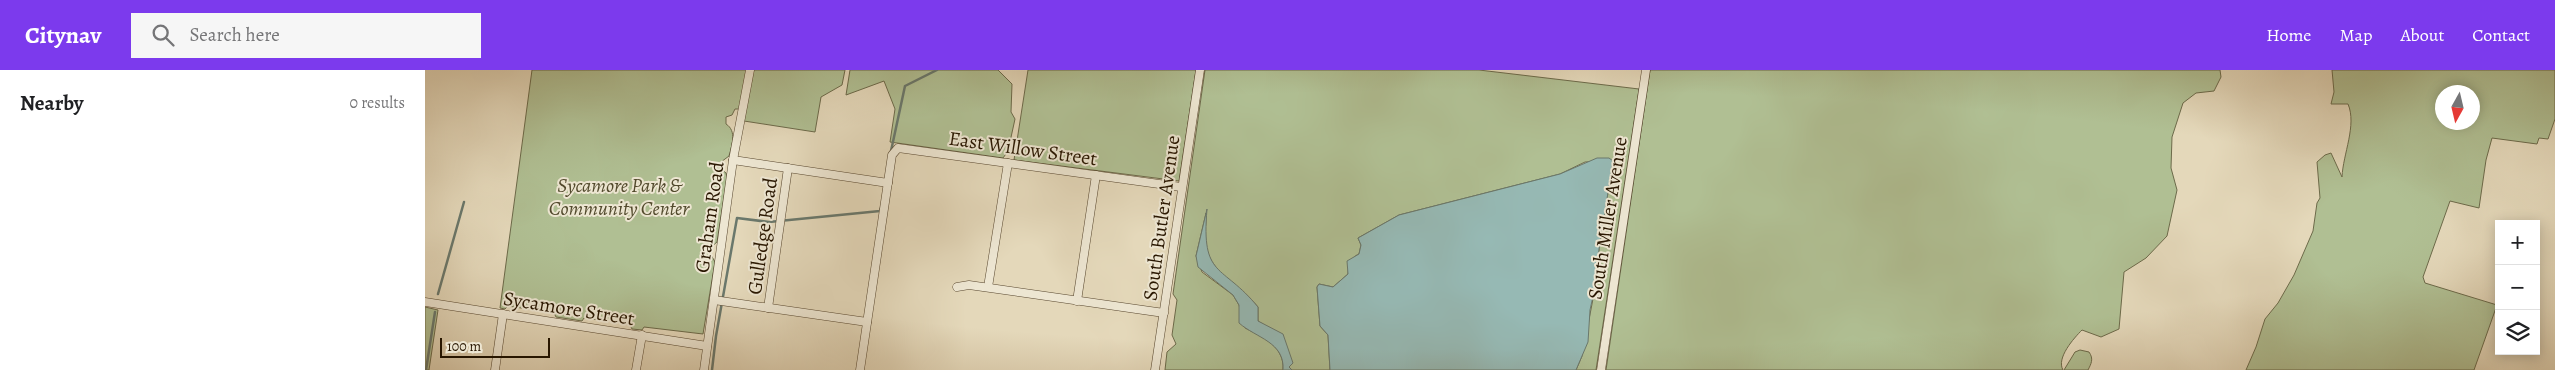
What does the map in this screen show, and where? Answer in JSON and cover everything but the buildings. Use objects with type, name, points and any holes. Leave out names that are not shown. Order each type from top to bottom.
[{"type":"street","name":"Graham Road","points":[[703,370],[733,160],[750,70]]},
{"type":"street","name":"South Butler Avenue","points":[[1155,370],[1200,70]]},
{"type":"street","name":"South Miller Avenue","points":[[1601,370],[1646,70]]},
{"type":"street","name":"East Willow Street","points":[[889,183],[892,155],[897,148],[1181,187]]},
{"type":"street","points":[[733,160],[889,183],[860,370]]},
{"type":"street","points":[[988,287],[1008,163]]},
{"type":"street","name":"Gulledge Road","points":[[768,308],[788,168]]},
{"type":"street","points":[[1077,301],[1096,175]]},
{"type":"street","points":[[957,287],[969,285],[988,287],[1164,313]]},
{"type":"street","points":[[714,300],[867,322]]},
{"type":"street","name":"Sycamore Street","points":[[425,302],[707,346]]},
{"type":"street","points":[[495,370],[503,314]]},
{"type":"street","points":[[637,370],[642,336]]},
{"type":"green space","name":"Sycamore Park & Community Center","points":[[532,70],[748,70],[740,109],[735,109],[732,115],[726,117],[726,124],[732,130],[733,138],[729,156],[721,162],[720,168],[726,173],[727,178],[717,242],[711,247],[710,253],[715,262],[703,334],[644,327],[642,330],[632,329],[630,325],[621,323],[619,317],[612,316],[608,321],[584,318],[582,321],[556,317],[554,313],[508,306],[505,309],[500,308]]},
{"type":"green space","points":[[752,70],[845,70],[842,85],[821,97],[815,132],[744,121]]},
{"type":"green space","points":[[850,70],[998,70],[1012,84],[1011,112],[1015,119],[1008,151],[1003,158],[890,142],[895,109],[884,81],[846,95]]},
{"type":"green space","points":[[1028,70],[1196,70],[1179,181],[1014,160]]},
{"type":"green space","points":[[1205,70],[1479,70],[1639,89],[1596,370],[1576,370],[1582,356],[1597,278],[1599,249],[1613,161],[1585,162],[1560,174],[1399,215],[1358,238],[1361,245],[1359,254],[1350,262],[1348,274],[1333,287],[1319,284],[1317,287],[1320,326],[1328,335],[1330,370],[1292,370],[1288,367],[1290,365],[1266,326],[1258,321],[1258,307],[1226,278],[1212,262],[1205,241],[1206,213],[1196,256],[1202,272],[1233,295],[1239,305],[1245,328],[1265,339],[1277,349],[1283,362],[1283,370],[1165,370],[1167,352],[1176,344],[1172,335],[1177,300],[1173,294]]},
{"type":"green space","points":[[1650,70],[2220,70],[2221,77],[2214,91],[2196,93],[2183,103],[2172,137],[2171,168],[2177,190],[2167,236],[2146,258],[2124,272],[2119,329],[2101,337],[2082,330],[2064,354],[2061,365],[2063,370],[1606,370]]},
{"type":"green space","points":[[2332,70],[2555,70],[2555,119],[2548,139],[2539,138],[2537,144],[2492,138],[2486,160],[2479,208],[2450,201],[2423,277],[2425,283],[2495,304],[2495,311],[2474,370],[2246,370],[2265,319],[2278,303],[2294,275],[2313,231],[2317,203],[2320,198],[2317,162],[2325,155],[2331,153],[2342,177],[2350,130],[2350,112],[2348,104],[2331,104],[2334,92]]},
{"type":"green space","points":[[425,307],[438,310],[429,370],[425,370]]},
{"type":"green space","points":[[2080,350],[2089,352],[2091,355],[2088,370],[2064,370],[2075,352]]},
{"type":"water","points":[[1597,158],[1609,158],[1613,161],[1599,249],[1597,278],[1590,310],[1588,342],[1576,370],[1330,370],[1328,335],[1320,326],[1317,287],[1319,284],[1333,287],[1348,274],[1347,261],[1359,254],[1361,245],[1358,238],[1399,215],[1560,174]]},
{"type":"water","points":[[1207,209],[1207,248],[1211,259],[1217,268],[1258,307],[1258,321],[1283,334],[1293,363],[1289,367],[1292,370],[1283,370],[1279,353],[1274,347],[1239,323],[1239,305],[1233,295],[1198,267],[1196,256]]},
{"type":"waterway","points":[[891,151],[905,86],[937,70]]},
{"type":"waterway","points":[[438,294],[464,202]]},
{"type":"waterway","points":[[712,370],[716,336],[737,218],[769,222],[880,211],[881,208]]},
{"type":"waterway","points":[[426,370],[435,312]]}]
